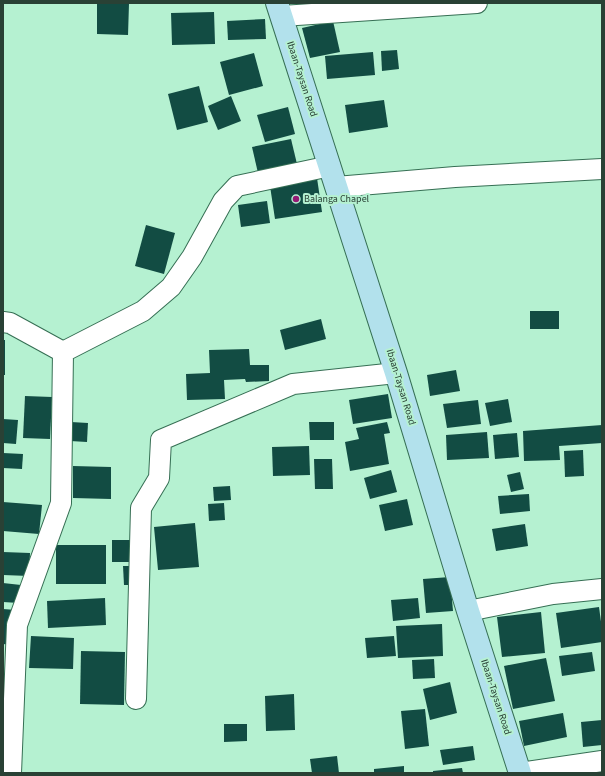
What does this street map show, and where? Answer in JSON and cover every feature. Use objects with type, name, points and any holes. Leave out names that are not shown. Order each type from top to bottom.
[{"type":"main road","name":"Ibaan-Taysan Road","points":[[279,9],[396,373],[468,611],[520,773]]},
{"type":"street","points":[[279,9],[477,3]]},
{"type":"street","points":[[63,352],[143,311],[171,287],[192,257],[223,201],[237,186],[330,166]]},
{"type":"street","points":[[336,187],[455,177],[602,169]]},
{"type":"street","points":[[3,322],[10,323],[63,352]]},
{"type":"street","points":[[12,773],[18,625],[60,503],[63,352]]},
{"type":"street","points":[[136,699],[141,508],[159,478],[161,440],[293,384],[396,373]]},
{"type":"street","points":[[468,611],[553,594],[602,589]]},
{"type":"street","points":[[520,773],[602,761]]},
{"type":"building","points":[[97,3],[129,4],[128,35],[97,34]]},
{"type":"building","points":[[296,3],[312,3],[298,8]]},
{"type":"building","points":[[214,12],[215,44],[172,45],[171,13]]},
{"type":"building","points":[[265,19],[266,39],[228,40],[227,21]]},
{"type":"building","points":[[333,21],[340,52],[310,58],[302,28]]},
{"type":"building","points":[[397,50],[399,69],[382,71],[381,51]]},
{"type":"building","points":[[373,52],[375,75],[327,79],[325,56]]},
{"type":"building","points":[[254,53],[263,86],[229,95],[220,62]]},
{"type":"building","points":[[199,86],[208,122],[177,130],[168,94]]},
{"type":"building","points":[[231,96],[241,121],[218,130],[208,106]]},
{"type":"building","points":[[384,100],[388,127],[349,133],[345,105]]},
{"type":"building","points":[[288,107],[295,134],[265,142],[257,115]]},
{"type":"building","points":[[291,139],[297,164],[258,173],[252,147]]},
{"type":"building","name":"Balanga Chapel","points":[[317,178],[322,212],[275,219],[270,186]]},
{"type":"building","points":[[267,201],[270,223],[241,227],[238,205]]},
{"type":"building","points":[[146,225],[175,233],[164,274],[135,266]]},
{"type":"building","points":[[530,311],[559,311],[559,329],[530,329]]},
{"type":"building","points":[[321,319],[326,339],[285,350],[280,330]]},
{"type":"building","points":[[3,340],[5,340],[5,375],[3,375]]},
{"type":"building","points":[[249,349],[250,365],[269,365],[269,381],[246,382],[245,379],[224,380],[225,399],[187,400],[186,374],[210,373],[209,350]]},
{"type":"building","points":[[456,370],[460,391],[430,396],[427,375]]},
{"type":"building","points":[[388,394],[392,418],[353,424],[349,400]]},
{"type":"building","points":[[25,396],[52,397],[50,439],[23,438]]},
{"type":"building","points":[[508,399],[512,422],[490,426],[485,403]]},
{"type":"building","points":[[478,400],[481,424],[447,428],[443,404]]},
{"type":"building","points":[[3,419],[18,420],[16,444],[3,443]]},
{"type":"building","points":[[71,422],[88,423],[87,442],[70,441]]},
{"type":"building","points":[[309,422],[334,422],[334,440],[310,440]]},
{"type":"building","points":[[387,422],[390,433],[384,434],[389,464],[350,471],[345,442],[359,439],[356,428]]},
{"type":"building","points":[[602,425],[602,443],[559,446],[560,460],[524,461],[523,431]]},
{"type":"building","points":[[487,432],[489,458],[447,460],[446,435]]},
{"type":"building","points":[[517,433],[519,457],[495,459],[493,435]]},
{"type":"building","points":[[309,446],[310,475],[273,476],[272,447]]},
{"type":"building","points":[[583,450],[584,476],[565,477],[564,451]]},
{"type":"building","points":[[3,453],[23,454],[22,469],[3,468]]},
{"type":"building","points":[[314,459],[332,459],[333,489],[315,489]]},
{"type":"building","points":[[73,466],[111,467],[111,499],[73,498]]},
{"type":"building","points":[[391,470],[397,492],[370,499],[364,478]]},
{"type":"building","points":[[520,472],[524,489],[511,492],[507,475]]},
{"type":"building","points":[[230,486],[231,500],[214,501],[213,487]]},
{"type":"building","points":[[529,494],[530,511],[500,514],[498,496]]},
{"type":"building","points":[[407,499],[413,525],[385,531],[379,505]]},
{"type":"building","points":[[3,502],[42,505],[39,534],[3,531]]},
{"type":"building","points":[[224,503],[225,520],[209,521],[208,504]]},
{"type":"building","points":[[195,523],[199,567],[158,570],[154,527]]},
{"type":"building","points":[[525,524],[528,546],[496,551],[492,529]]},
{"type":"building","points":[[112,540],[138,540],[138,562],[112,562]]},
{"type":"building","points":[[56,545],[106,545],[106,584],[56,584]]},
{"type":"building","points":[[3,552],[30,553],[29,576],[3,575]]},
{"type":"building","points":[[123,566],[138,566],[139,585],[124,585]]},
{"type":"building","points":[[450,577],[453,611],[426,613],[423,579]]},
{"type":"building","points":[[3,583],[21,585],[19,603],[3,602]]},
{"type":"building","points":[[105,598],[106,625],[48,628],[47,601]]},
{"type":"building","points":[[418,598],[420,618],[393,621],[391,600]]},
{"type":"building","points":[[599,607],[602,642],[561,648],[556,613]]},
{"type":"building","points":[[3,609],[16,610],[12,645],[3,644]]},
{"type":"building","points":[[541,612],[545,653],[502,657],[497,617]]},
{"type":"building","points":[[442,624],[443,656],[398,658],[396,626]]},
{"type":"building","points":[[31,636],[74,638],[73,669],[29,668]]},
{"type":"building","points":[[394,636],[396,656],[367,658],[365,638]]},
{"type":"building","points":[[81,651],[125,652],[124,705],[80,704]]},
{"type":"building","points":[[592,652],[595,671],[562,676],[559,656]]},
{"type":"building","points":[[546,658],[555,701],[513,709],[504,666]]},
{"type":"building","points":[[434,659],[435,678],[413,679],[412,660]]},
{"type":"building","points":[[450,682],[457,713],[430,720],[423,689]]},
{"type":"building","points":[[294,694],[295,730],[266,731],[265,696]]},
{"type":"building","points":[[425,709],[429,746],[405,749],[401,711]]},
{"type":"building","points":[[563,713],[567,737],[524,746],[519,721]]},
{"type":"building","points":[[602,720],[602,745],[583,747],[581,722]]},
{"type":"building","points":[[224,724],[247,724],[247,741],[224,742]]},
{"type":"building","points":[[473,746],[475,760],[443,765],[440,750]]},
{"type":"building","points":[[337,756],[339,773],[312,773],[310,759]]},
{"type":"building","points":[[404,766],[404,773],[374,773],[374,769]]},
{"type":"building","points":[[462,768],[463,773],[433,773],[433,771]]},
{"type":"place","name":"Balanga Chapel","points":[[296,199]]}]
